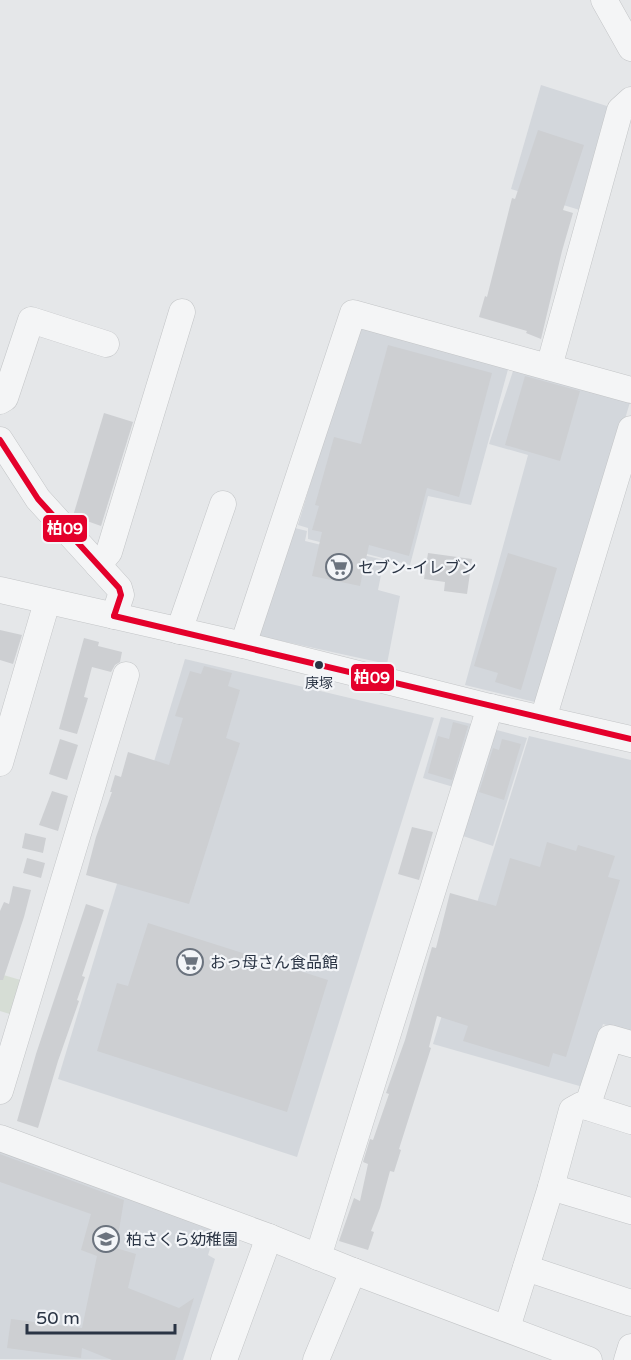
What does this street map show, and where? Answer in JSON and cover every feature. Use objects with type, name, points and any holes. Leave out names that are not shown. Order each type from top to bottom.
[{"type":"street","points":[[616,9],[631,48]]},
{"type":"street","points":[[549,367],[620,110],[631,100]]},
{"type":"street","points":[[98,565],[109,552],[182,312]]},
{"type":"street","points":[[243,645],[354,313],[631,390]]},
{"type":"street","points":[[0,401],[5,398],[31,320],[106,344]]},
{"type":"street","points":[[543,719],[631,429]]},
{"type":"street","points":[[0,440],[38,499],[119,588],[121,595],[114,616]]},
{"type":"street","points":[[179,631],[223,504]]},
{"type":"street","points":[[0,590],[243,645],[490,707],[631,739]]},
{"type":"street","points":[[0,763],[47,602]]},
{"type":"street","points":[[0,1091],[126,675]]},
{"type":"street","points":[[318,1257],[490,707]]},
{"type":"street","points":[[586,1107],[610,1038],[631,1044]]},
{"type":"street","points":[[507,1328],[572,1110],[581,1105],[631,1121]]},
{"type":"street","points":[[0,1138],[269,1237],[588,1360]]},
{"type":"street","points":[[551,1186],[631,1211]]},
{"type":"street","points":[[224,1360],[269,1237]]},
{"type":"street","points":[[526,1268],[631,1303]]},
{"type":"street","points":[[316,1360],[353,1271]]},
{"type":"street","points":[[627,1360],[631,1347]]},
{"type":"shaded area","points":[[541,85],[613,108],[583,211],[511,189]]},
{"type":"shaded area","points":[[357,328],[510,362],[471,505],[428,496],[410,565],[308,539],[308,528],[298,525]]},
{"type":"shaded area","points":[[516,362],[631,399],[539,703],[465,685],[528,455],[489,444]]},
{"type":"shaded area","points":[[295,528],[307,531],[305,541],[384,560],[378,590],[400,596],[387,664],[259,636]]},
{"type":"shaded area","points":[[185,659],[434,718],[297,1157],[58,1079]]},
{"type":"shaded area","points":[[441,717],[476,725],[457,788],[423,778]]},
{"type":"shaded area","points":[[493,729],[527,738],[493,846],[460,835]]},
{"type":"shaded area","points":[[529,736],[631,760],[631,1032],[603,1024],[583,1087],[433,1044]]},
{"type":"shaded area","points":[[0,974],[24,981],[13,1015],[0,1011]]},
{"type":"shaded area","name":"柏さくら幼稚園","points":[[0,1142],[218,1223],[208,1255],[215,1259],[183,1360],[0,1359]]},
{"type":"building","points":[[538,130],[584,145],[563,210],[573,213],[541,339],[526,333],[527,331],[479,317],[485,296],[487,297],[512,198],[515,199]]},
{"type":"building","points":[[388,345],[492,373],[459,497],[427,488],[409,556],[369,545],[360,586],[312,576],[322,532],[312,530],[319,506],[315,505],[334,437],[361,444]]},
{"type":"building","points":[[525,376],[580,391],[560,461],[505,445]]},
{"type":"building","points":[[104,413],[133,422],[101,526],[73,516]]},
{"type":"building","points":[[428,553],[472,559],[467,594],[444,591],[445,582],[424,579]]},
{"type":"building","points":[[508,553],[557,568],[521,690],[495,682],[498,673],[474,666]]},
{"type":"building","points":[[0,630],[22,635],[13,664],[0,660]]},
{"type":"building","points":[[84,638],[99,642],[98,646],[122,652],[120,662],[111,672],[92,667],[84,697],[88,698],[77,734],[59,729]]},
{"type":"building","points":[[204,666],[232,673],[228,686],[240,690],[226,738],[240,743],[189,904],[86,875],[96,837],[112,792],[110,792],[115,775],[121,777],[128,752],[169,765],[183,718],[175,716],[190,671],[201,674]]},
{"type":"building","points":[[453,722],[468,726],[452,780],[428,773],[438,736],[449,739]]},
{"type":"building","points":[[60,739],[78,745],[67,780],[49,774]]},
{"type":"building","points":[[502,739],[521,744],[504,800],[479,792],[493,748],[499,750]]},
{"type":"building","points":[[52,791],[68,796],[58,831],[39,825]]},
{"type":"building","points":[[412,827],[433,832],[419,880],[398,874]]},
{"type":"building","points":[[25,833],[46,838],[43,853],[22,848]]},
{"type":"building","points":[[547,842],[576,851],[578,845],[615,856],[608,877],[620,880],[566,1057],[553,1053],[549,1067],[463,1041],[468,1026],[437,1016],[429,1047],[431,1048],[399,1149],[401,1150],[394,1172],[390,1171],[371,1231],[374,1232],[368,1250],[339,1241],[354,1198],[360,1201],[368,1164],[363,1162],[389,1094],[386,1093],[405,1040],[432,947],[436,948],[450,893],[496,906],[510,858],[540,867]]},
{"type":"building","points":[[27,858],[45,863],[41,878],[23,873]]},
{"type":"building","points":[[13,886],[31,890],[3,980],[0,980],[0,911],[4,902],[9,904]]},
{"type":"building","points":[[86,904],[104,910],[82,976],[85,977],[77,1000],[79,1001],[38,1128],[17,1121],[36,1054]]},
{"type":"building","points":[[148,923],[328,980],[287,1112],[97,1051],[117,983],[128,986]]},
{"type":"building","points":[[0,1154],[124,1200],[116,1248],[136,1254],[128,1288],[179,1308],[194,1298],[175,1360],[112,1360],[82,1348],[81,1358],[7,1348],[11,1319],[82,1328],[97,1256],[81,1250],[91,1214],[0,1182]]},
{"type":"transit line","name":"柏09","points":[[0,440],[38,499],[119,588],[121,595],[114,616]]},
{"type":"transit line","name":"柏09","points":[[114,616],[631,739]]},
{"type":"place","name":"セブン-イレブン","points":[[339,567]]},
{"type":"place","name":"庚塚","points":[[319,665]]},
{"type":"place","name":"おっ母さん食品館","points":[[190,962]]},
{"type":"place","name":"柏さくら幼稚園","points":[[106,1239]]}]
